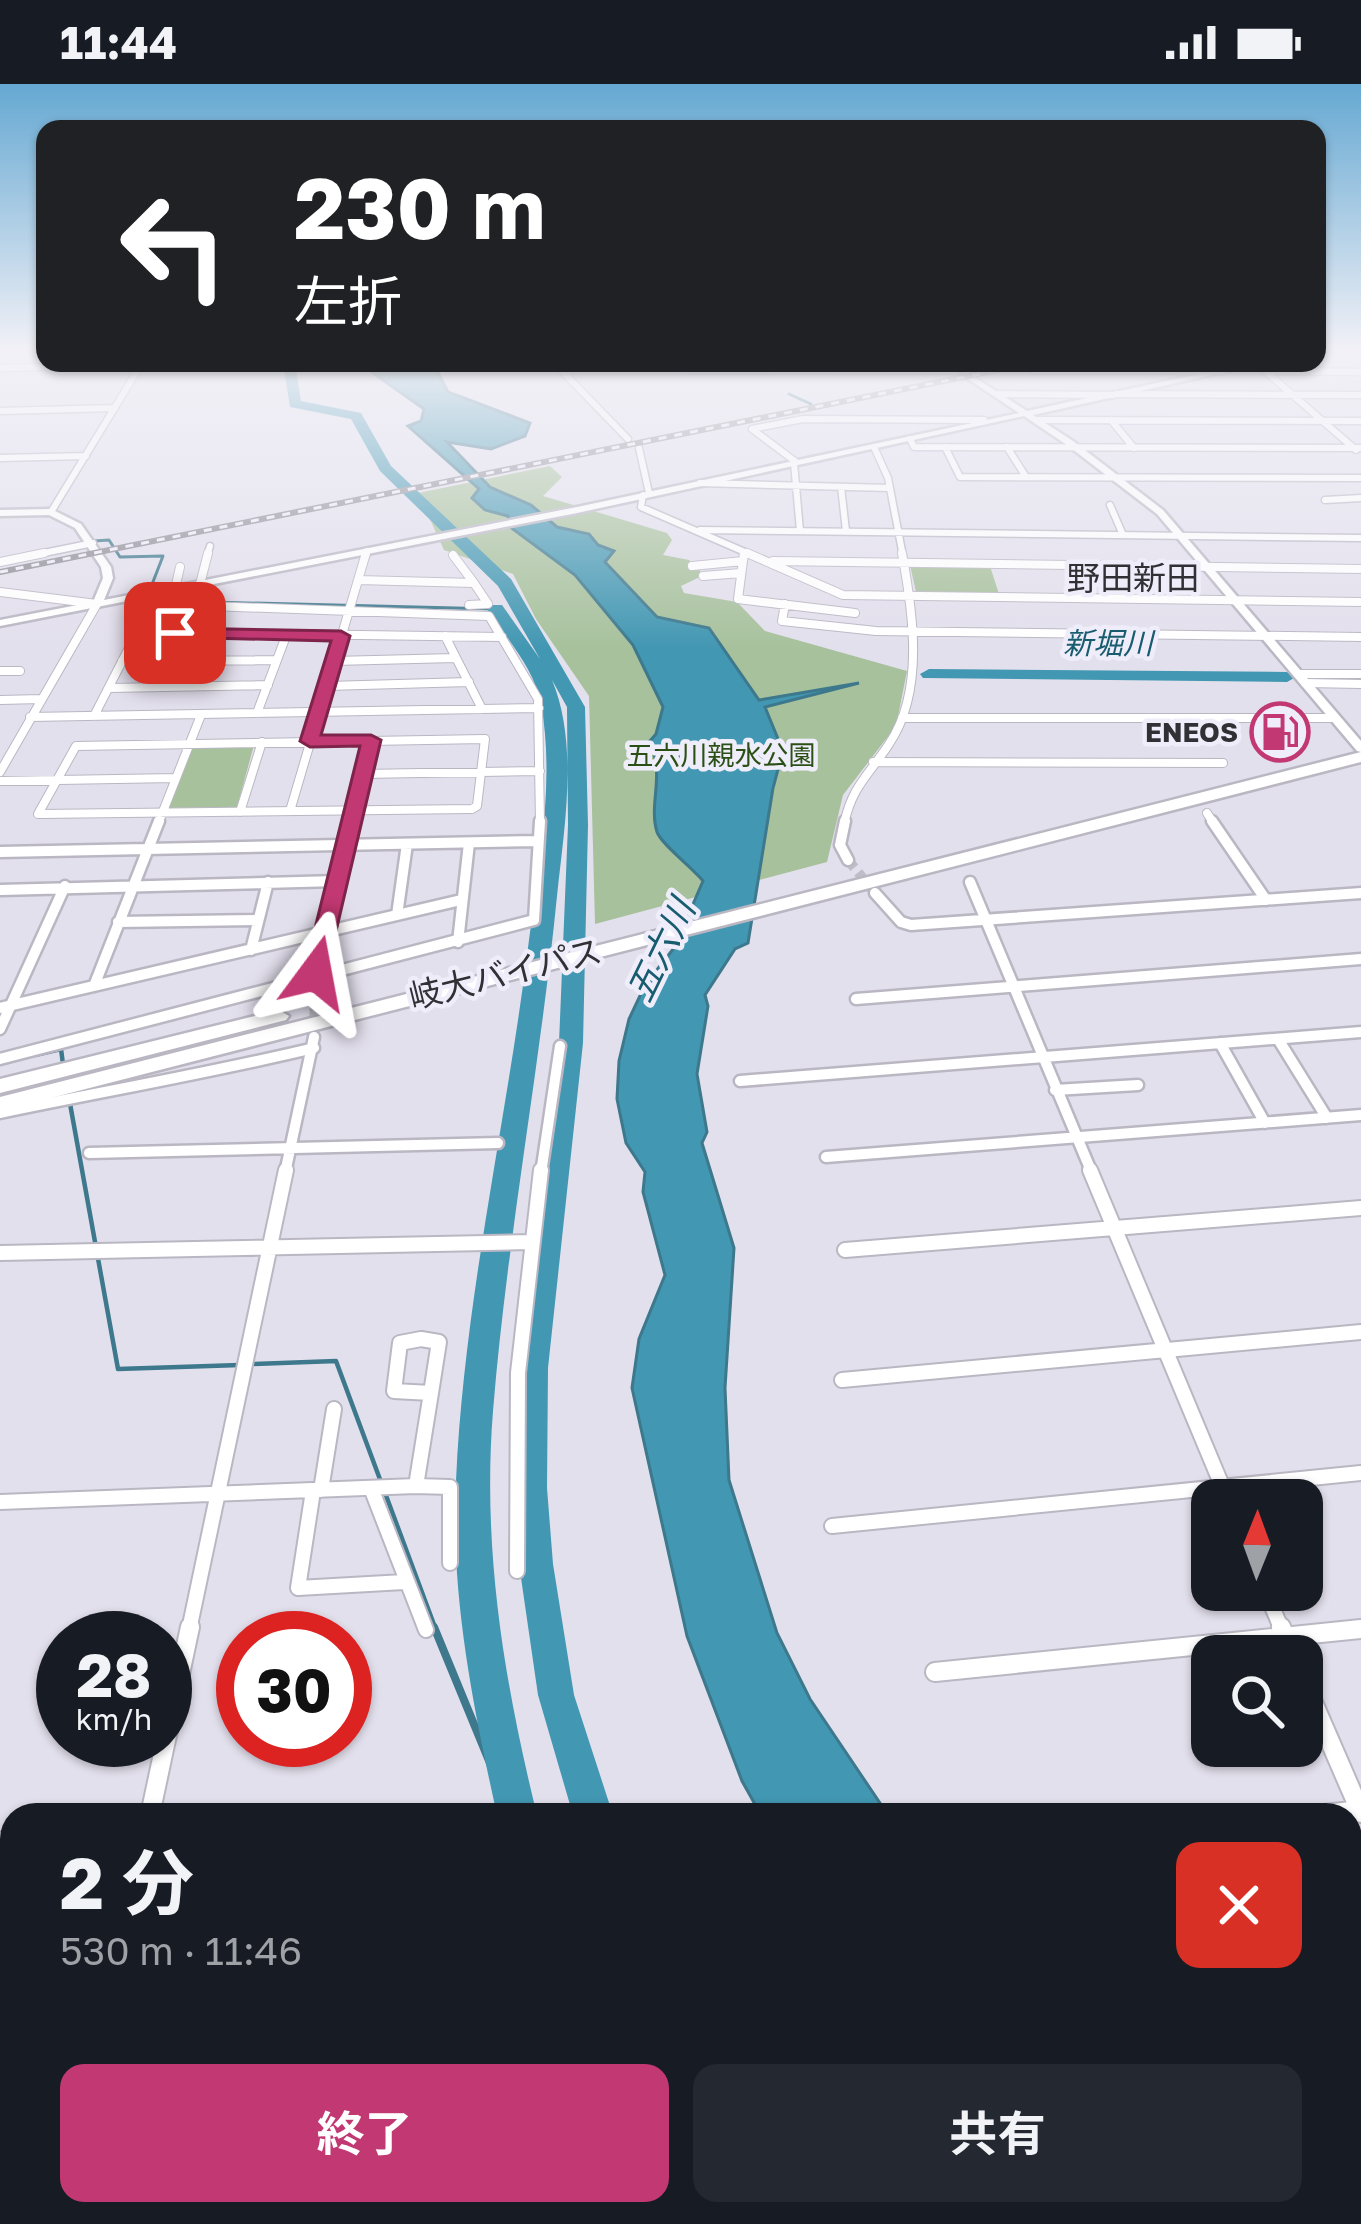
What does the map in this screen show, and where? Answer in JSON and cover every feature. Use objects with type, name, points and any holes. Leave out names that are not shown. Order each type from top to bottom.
[{"type":"highway","name":"岐大バイパス","points":[[813,889],[1361,746]]},
{"type":"highway","name":"岐大バイパス","points":[[0,1086],[1361,757]]},
{"type":"highway","name":"岐大バイパス","points":[[0,1104],[513,964]]},
{"type":"street","points":[[51,512],[90,449]]},
{"type":"street","points":[[639,449],[646,495],[641,507],[744,557],[843,595],[1361,602]]},
{"type":"street","points":[[777,449],[795,463],[800,531]]},
{"type":"street","points":[[94,716],[152,598],[175,589],[865,449]]},
{"type":"street","points":[[848,860],[840,845],[847,806],[873,762],[892,741],[902,718],[917,631],[890,488],[875,449]]},
{"type":"street","points":[[946,449],[960,477],[1361,478]]},
{"type":"street","points":[[1008,449],[1026,477]]},
{"type":"street","points":[[1079,449],[1182,536],[1361,746]]},
{"type":"street","points":[[1231,449],[1358,450]]},
{"type":"street","points":[[0,458],[86,456]]},
{"type":"street","points":[[1319,478],[1340,499]]},
{"type":"street","points":[[700,483],[890,488]]},
{"type":"street","points":[[841,488],[846,531]]},
{"type":"street","points":[[1325,500],[1361,498]]},
{"type":"street","points":[[1110,505],[1123,535]]},
{"type":"street","points":[[0,513],[51,512],[70,519],[93,543],[108,578],[0,772]]},
{"type":"street","points":[[693,530],[1361,538]]},
{"type":"street","points":[[0,562],[93,543]]},
{"type":"street","points":[[200,584],[210,546]]},
{"type":"street","points":[[290,811],[367,551]]},
{"type":"street","points":[[349,607],[488,604],[453,555]]},
{"type":"street","points":[[692,566],[744,557]]},
{"type":"street","points":[[744,557],[738,598],[854,613]]},
{"type":"street","points":[[766,562],[1361,568]]},
{"type":"street","points":[[175,589],[180,567]]},
{"type":"street","points":[[703,576],[741,573]]},
{"type":"street","points":[[358,580],[475,583]]},
{"type":"street","points":[[0,592],[97,604]]},
{"type":"street","points":[[0,622],[152,598],[483,613],[534,689],[539,708],[540,771],[534,920],[315,985],[0,1059]]},
{"type":"street","points":[[784,604],[782,621],[917,631],[1361,637]]},
{"type":"street","points":[[137,632],[502,637]]},
{"type":"street","points":[[257,713],[286,636]]},
{"type":"street","points":[[445,636],[482,709]]},
{"type":"street","points":[[334,661],[455,658]]},
{"type":"street","points":[[122,662],[277,660]]},
{"type":"street","points":[[0,671],[20,670]]},
{"type":"street","points":[[1302,678],[1361,674]]},
{"type":"street","points":[[1302,678],[1361,684]]},
{"type":"street","points":[[327,686],[469,682]]},
{"type":"street","points":[[109,688],[268,685]]},
{"type":"street","points":[[0,700],[41,699]]},
{"type":"street","points":[[30,717],[539,708]]},
{"type":"street","points":[[435,739],[441,710]]},
{"type":"street","points":[[94,986],[201,715]]},
{"type":"street","points":[[902,718],[1334,718]]},
{"type":"street","points":[[435,739],[485,739],[477,806],[472,809],[38,814],[76,746],[435,739]]},
{"type":"street","points":[[315,985],[371,740]]},
{"type":"street","points":[[240,812],[262,742]]},
{"type":"street","points":[[873,762],[1222,763]]},
{"type":"street","points":[[362,775],[540,771]]},
{"type":"street","points":[[0,782],[175,778]]},
{"type":"street","points":[[1207,814],[1266,900]]},
{"type":"street","points":[[0,852],[537,841]]},
{"type":"street","points":[[458,942],[470,843]]},
{"type":"street","points":[[397,914],[407,844]]},
{"type":"street","points":[[0,890],[337,881]]},
{"type":"street","points":[[251,950],[268,882]]},
{"type":"street","points":[[970,882],[1219,1479]]},
{"type":"street","points":[[0,1029],[6,1007],[65,886]]},
{"type":"street","points":[[875,893],[901,922],[911,925],[1361,893]]},
{"type":"street","points":[[6,1007],[461,900]]},
{"type":"street","points":[[118,922],[257,920]]},
{"type":"street","points":[[856,999],[1361,959]]},
{"type":"street","points":[[740,1081],[1361,1032]]},
{"type":"street","points":[[1278,1039],[1327,1118]]},
{"type":"street","points":[[0,1113],[160,1079],[193,1077],[314,1042],[153,1803]]},
{"type":"street","points":[[1220,1043],[1265,1123]]},
{"type":"street","points":[[517,1571],[512,1427],[560,1046]]},
{"type":"street","points":[[1055,1090],[1138,1084]]},
{"type":"street","points":[[826,1156],[1361,1115]]},
{"type":"street","points":[[88,1153],[498,1143]]},
{"type":"street","points":[[844,1250],[1361,1208]]},
{"type":"street","points":[[0,1253],[532,1242]]},
{"type":"street","points":[[842,1380],[1361,1332]]},
{"type":"street","points":[[408,1486],[431,1393]]},
{"type":"street","points":[[334,1409],[298,1588],[404,1582]]},
{"type":"street","points":[[1320,1479],[1361,1473]]},
{"type":"street","points":[[376,1487],[404,1582],[426,1631]]},
{"type":"street","points":[[0,1502],[450,1487],[450,1563]]},
{"type":"street","points":[[832,1526],[1191,1496]]},
{"type":"street","points":[[1310,1635],[1361,1629]]},
{"type":"street","points":[[935,1672],[1191,1647]]},
{"type":"street","points":[[1323,1725],[1357,1803]]},
{"type":"green space","name":"五六川親水公園","points":[[550,466],[562,477],[543,496],[667,533],[672,540],[663,555],[689,560],[704,575],[681,586],[684,593],[737,602],[765,631],[907,671],[896,726],[843,795],[827,862],[595,924],[589,696],[536,619],[513,574],[444,550],[418,493]]},
{"type":"green space","points":[[910,565],[990,566],[999,594],[916,592]]},
{"type":"green space","points":[[254,745],[237,807],[168,808],[192,748]]},
{"type":"water","points":[[434,449],[454,449],[490,487],[531,505],[557,527],[589,534],[598,545],[614,551],[605,562],[657,617],[709,628],[759,700],[859,683],[765,707],[783,751],[748,943],[735,949],[705,995],[708,1006],[697,1074],[707,1132],[702,1143],[734,1248],[725,1388],[729,1480],[777,1633],[810,1699],[880,1803],[754,1803],[687,1636],[632,1388],[639,1339],[665,1275],[643,1192],[645,1172],[626,1143],[617,1099],[619,1061],[629,1019],[645,985],[674,948],[703,881],[657,832],[656,765],[649,742],[663,707],[633,645],[575,575],[510,527],[508,516],[485,510],[472,498],[479,489]]},
{"type":"waterway","name":"五六川","points":[[374,449],[385,468],[505,583],[576,707],[578,825],[571,1043],[533,1368],[530,1488],[556,1695],[589,1803]]},
{"type":"waterway","points":[[94,541],[109,540],[120,557],[163,556],[151,587],[169,601],[496,609]]},
{"type":"waterway","points":[[496,609],[547,691],[555,757],[543,922],[484,1341],[472,1482],[483,1650],[514,1803]]},
{"type":"waterway","name":"新堀川","points":[[929,674],[1287,677]]},
{"type":"waterway","name":"新堀川","points":[[1314,678],[1361,679]]},
{"type":"waterway","points":[[35,1055],[61,1049],[63,1064]]},
{"type":"waterway","points":[[67,1087],[118,1369],[240,1365]]},
{"type":"waterway","points":[[251,1364],[336,1361],[436,1630]]},
{"type":"waterway","points":[[434,1627],[492,1768],[506,1764]]},
{"type":"tunnel","points":[[848,860],[875,893]]},
{"type":"tunnel","points":[[314,1033],[315,992]]},
{"type":"railway","points":[[0,572],[609,449]]},
{"type":"place","name":"ENEOS","points":[[1280,732]]},
{"type":"district","name":"野田新田","points":[[1133,577]]},
{"type":"route","points":[[175,633],[341,636],[310,741],[371,740],[316,973]]}]
